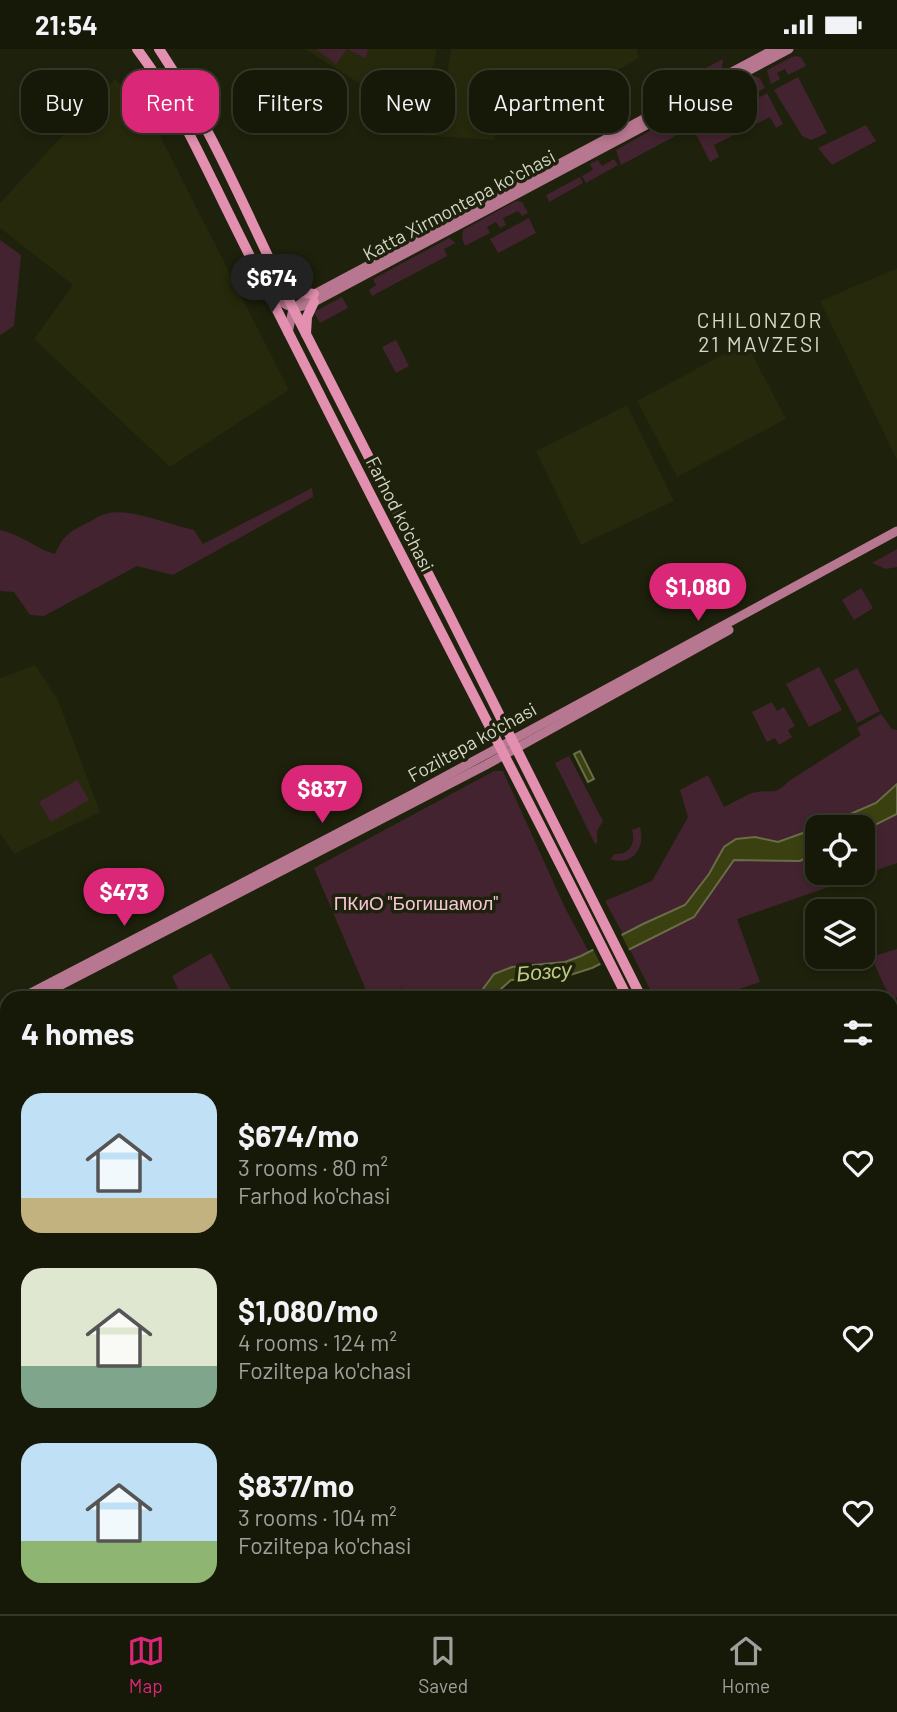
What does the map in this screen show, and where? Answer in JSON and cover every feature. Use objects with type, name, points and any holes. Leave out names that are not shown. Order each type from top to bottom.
[{"type":"main road","name":"Farhod ko'chasi","points":[[137,49],[183,119],[266,290],[624,991]]},
{"type":"main road","name":"Farhod ko'chasi","points":[[159,49],[200,118],[293,309],[639,991]]},
{"type":"main road","name":"Katta Xirmontepa koʻchasi","points":[[314,298],[775,49]]},
{"type":"main road","name":"Katta Xirmontepa koʻchasi","points":[[293,309],[789,49]]},
{"type":"main road","points":[[280,282],[314,298],[307,317],[306,334]]},
{"type":"main road","points":[[266,290],[293,309],[288,333]]},
{"type":"main road","name":"Foziltepa ko'chasi","points":[[514,744],[897,531]]},
{"type":"main road","name":"Foziltepa ko'chasi","points":[[35,991],[514,744],[897,537]]},
{"type":"main road","name":"Foziltepa ko'chasi","points":[[49,991],[502,750]]},
{"type":"shaded area","points":[[305,49],[437,49],[434,65],[430,70],[361,70],[361,84],[347,75],[347,70],[338,70]]},
{"type":"shaded area","points":[[451,49],[637,49],[639,58],[618,70],[469,70],[469,133],[499,133],[495,135],[494,140],[412,133],[455,133],[455,70],[448,70]]},
{"type":"shaded area","points":[[115,79],[122,86],[122,133],[159,133],[289,390],[170,467],[34,339],[73,285],[0,228],[0,203],[65,133],[108,133],[108,87]]},
{"type":"shaded area","points":[[897,268],[897,460],[820,301]]},
{"type":"shaded area","points":[[746,342],[786,419],[677,477],[637,401]]},
{"type":"shaded area","points":[[627,405],[674,501],[581,545],[536,451]]},
{"type":"shaded area","points":[[35,665],[58,700],[100,812],[14,854],[0,833],[0,678]]},
{"type":"green space","points":[[316,49],[347,49],[336,64]]},
{"type":"green space","points":[[347,49],[368,49],[366,58]]},
{"type":"green space","points":[[794,56],[801,57],[806,66],[788,75],[785,69],[777,73],[780,79],[771,84],[767,70]]},
{"type":"green space","points":[[723,59],[722,70],[702,70]]},
{"type":"green space","points":[[757,77],[760,78],[765,88],[757,92]]},
{"type":"green space","points":[[798,77],[827,133],[811,140],[802,136],[774,90]]},
{"type":"green space","points":[[767,93],[783,124],[776,128],[770,117],[757,124],[757,98]]},
{"type":"green space","points":[[866,125],[876,141],[832,165],[818,148]]},
{"type":"green space","points":[[646,133],[679,134],[621,165],[616,150]]},
{"type":"green space","points":[[696,133],[738,133],[714,145],[719,157],[710,162]]},
{"type":"green space","points":[[614,159],[618,165],[586,183],[582,176],[593,170],[590,164],[598,160],[602,166]]},
{"type":"green space","points":[[580,177],[583,183],[549,202],[546,195]]},
{"type":"green space","points":[[516,201],[522,202],[528,213],[522,216],[518,211],[503,218],[506,225],[500,228],[496,222],[487,227],[490,233],[465,246],[463,230]]},
{"type":"green space","points":[[529,218],[536,233],[498,253],[490,239]]},
{"type":"green space","points":[[449,238],[456,243],[444,249],[447,256],[372,296],[369,290],[376,285],[373,279]]},
{"type":"green space","points":[[0,240],[21,255],[14,326],[0,335]]},
{"type":"green space","points":[[342,297],[348,308],[320,323],[314,312]]},
{"type":"green space","points":[[396,340],[409,366],[396,373],[382,347]]},
{"type":"green space","points":[[312,488],[313,497],[173,575],[137,566],[44,616],[30,615],[14,592],[0,591],[0,530],[55,554],[63,539],[74,530],[103,515],[119,512],[194,530],[203,544]]},
{"type":"green space","points":[[897,549],[897,567],[886,569],[872,563]]},
{"type":"green space","points":[[861,588],[873,608],[854,620],[842,600]]},
{"type":"green space","points":[[819,667],[842,710],[809,727],[786,684]]},
{"type":"green space","points":[[857,668],[880,711],[857,723],[834,680]]},
{"type":"green space","points":[[772,702],[777,711],[784,707],[795,726],[788,730],[792,737],[779,745],[775,738],[767,742],[752,712]]},
{"type":"green space","points":[[881,714],[892,729],[897,730],[897,784],[876,803],[851,815],[805,815],[805,833],[778,842],[755,837],[724,847],[709,874],[685,905],[623,934],[605,901],[652,881],[688,817],[680,790],[708,775],[724,807],[753,793],[776,791],[861,735],[857,728]]},
{"type":"green space","points":[[569,756],[603,821],[597,831],[595,844],[555,763]]},
{"type":"green space","name":"ПКиО \"Богишамол\"","points":[[494,771],[503,771],[566,910],[589,952],[565,962],[512,967],[494,974],[481,991],[399,991],[407,984],[398,991],[366,991],[314,868]]},
{"type":"green space","points":[[77,780],[89,800],[51,822],[39,802]]},
{"type":"green space","points":[[897,814],[897,863],[875,871],[875,825]]},
{"type":"green space","points":[[640,827],[641,842],[636,854],[625,860],[610,859],[615,854],[625,853],[631,847],[632,830]]},
{"type":"green space","points":[[805,858],[805,885],[834,885],[737,919],[760,982],[734,991],[651,991],[629,948],[694,917],[734,860],[800,861]]},
{"type":"green space","points":[[897,949],[897,991],[887,991],[875,966],[875,956]]},
{"type":"green space","points":[[211,953],[232,991],[179,991],[172,976]]},
{"type":"water","points":[[580,751],[594,779],[588,782],[574,754]]},
{"type":"water","points":[[897,784],[897,814],[875,825],[875,815],[848,815],[876,803]]},
{"type":"water","name":"Бозсу","points":[[805,832],[805,858],[800,861],[734,860],[694,917],[592,968],[567,976],[511,980],[499,991],[481,991],[494,974],[512,967],[565,962],[685,905],[709,874],[724,847],[736,839],[755,837],[778,842]]},
{"type":"pier","points":[[620,932],[630,952],[602,967],[592,947]]},
{"type":"district","name":"CHILONZOR 21 MAVZESI","points":[[760,333]]}]
